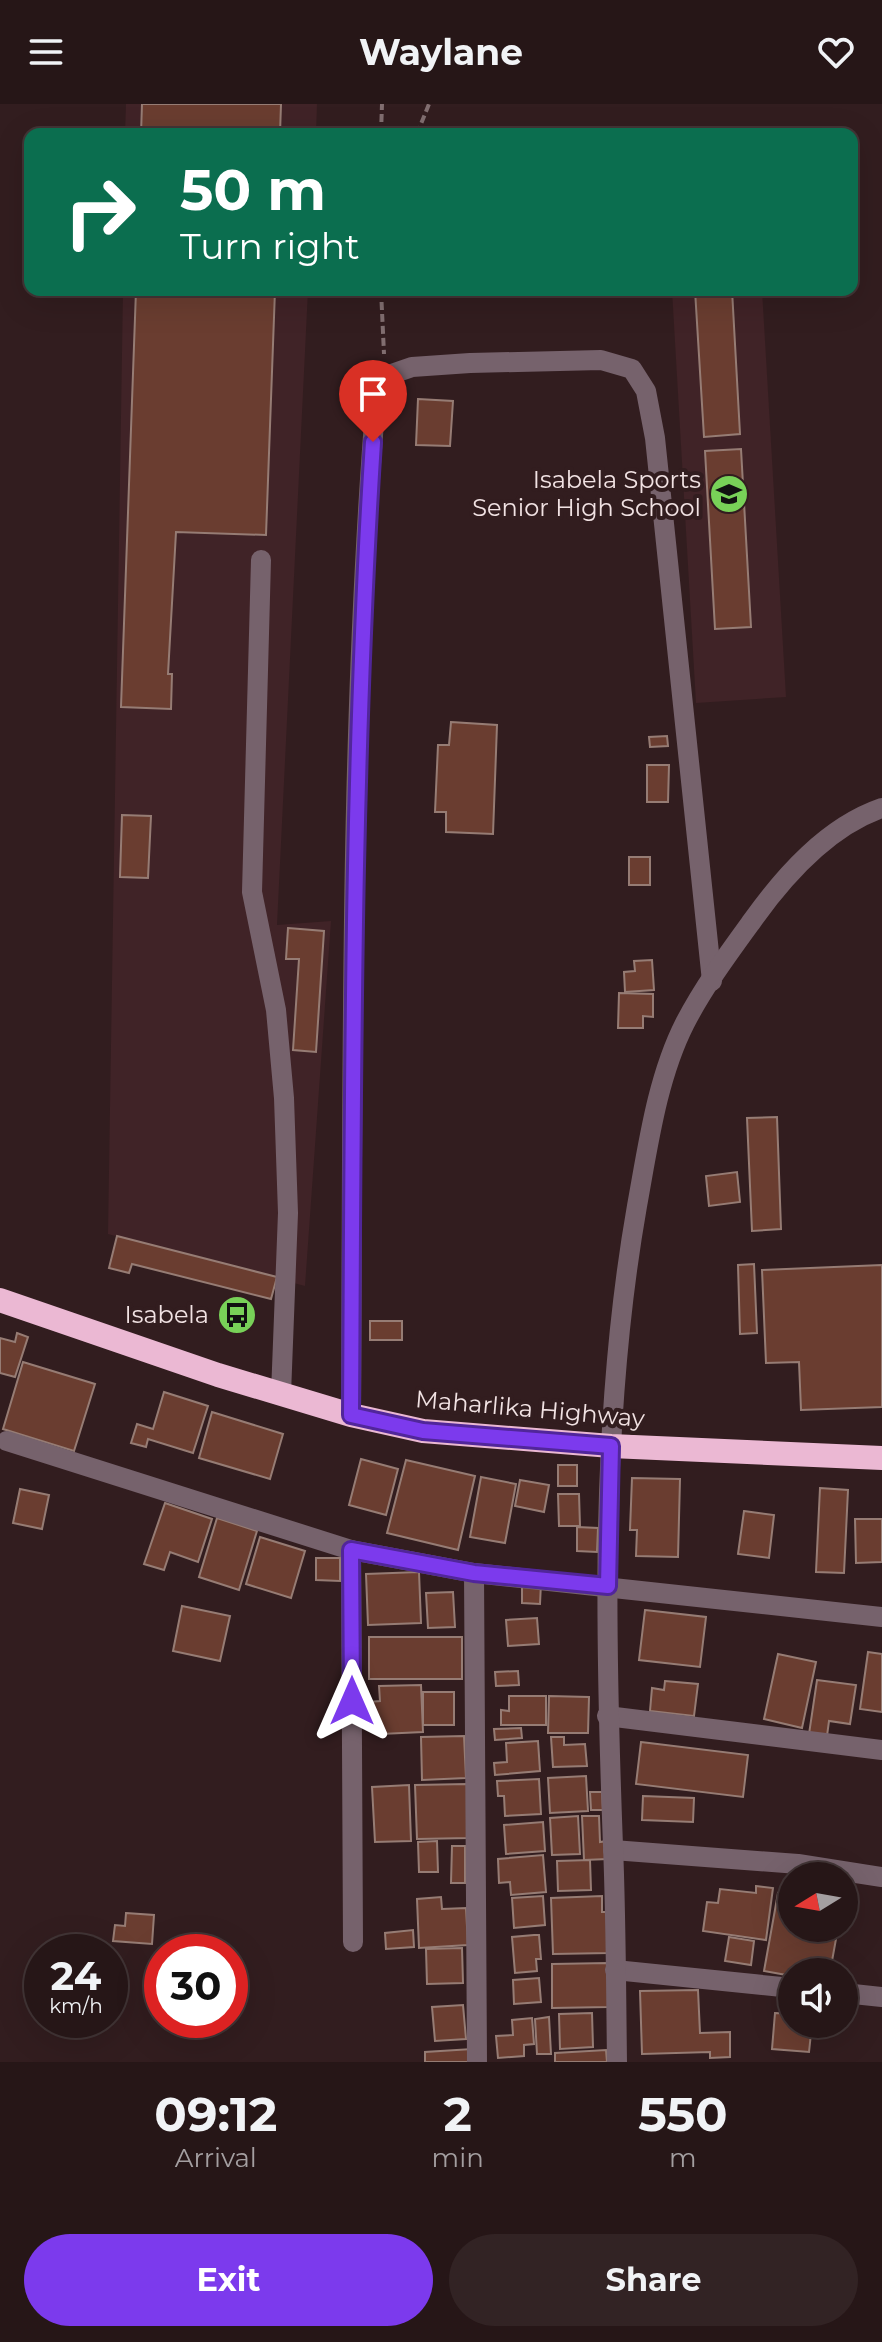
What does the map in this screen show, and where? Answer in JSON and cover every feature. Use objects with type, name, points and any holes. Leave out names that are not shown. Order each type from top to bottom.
[{"type":"highway","name":"Maharlika Highway","points":[[0,1300],[218,1375],[351,1415],[423,1431],[611,1446],[882,1458]]},
{"type":"street","points":[[351,1415],[355,819],[361,625],[376,396],[386,376],[412,367],[601,360],[632,369],[646,391],[655,438],[712,981]]},
{"type":"street","points":[[261,560],[252,892],[276,1010],[284,1098],[288,1213],[281,1394]]},
{"type":"street","points":[[617,2062],[607,1716],[611,1446],[622,1291],[655,1117],[684,1024],[778,884],[821,844],[867,813],[882,808]]},
{"type":"street","points":[[7,1441],[351,1550],[474,1573],[882,1617]]},
{"type":"street","points":[[351,1550],[353,1942]]},
{"type":"street","points":[[474,1573],[477,2062]]},
{"type":"street","points":[[607,1716],[882,1750]]},
{"type":"street","points":[[613,1850],[798,1864],[882,1877]]},
{"type":"street","points":[[615,1970],[778,1987]]},
{"type":"street","points":[[858,1994],[882,1997]]},
{"type":"path","points":[[381,128],[382,104]]},
{"type":"path","points":[[419,128],[429,104]]},
{"type":"path","points":[[381,296],[386,376]]},
{"type":"shaded area","points":[[126,104],[317,104],[316,128],[125,128]]},
{"type":"shaded area","points":[[123,296],[308,296],[277,925],[331,921],[305,1286],[108,1234]]},
{"type":"shaded area","name":"Isabela Sports Senior High School","points":[[672,296],[762,296],[786,697],[696,703]]},
{"type":"building","points":[[142,104],[281,104],[280,128],[141,128]]},
{"type":"building","points":[[136,296],[275,296],[266,535],[176,532],[168,674],[172,674],[171,709],[121,707]]},
{"type":"building","points":[[695,296],[732,296],[740,434],[704,437]]},
{"type":"building","points":[[418,399],[453,401],[450,446],[416,445]]},
{"type":"building","points":[[741,449],[751,627],[715,629],[705,451]]},
{"type":"building","points":[[451,722],[497,725],[493,834],[446,832],[446,812],[435,812],[438,745],[449,745]]},
{"type":"building","points":[[667,736],[668,746],[650,747],[649,737]]},
{"type":"building","points":[[647,765],[669,765],[668,802],[647,802]]},
{"type":"building","points":[[122,815],[151,816],[148,878],[120,877]]},
{"type":"building","points":[[629,857],[650,857],[650,885],[629,885]]},
{"type":"building","points":[[288,928],[324,931],[316,1052],[293,1050],[299,959],[286,959]]},
{"type":"building","points":[[652,960],[654,990],[625,992],[624,972],[635,971],[634,961]]},
{"type":"building","points":[[619,993],[653,994],[653,1017],[643,1016],[643,1028],[618,1028]]},
{"type":"building","points":[[777,1117],[781,1229],[752,1231],[747,1118]]},
{"type":"building","points":[[737,1172],[740,1202],[709,1206],[706,1176]]},
{"type":"building","points":[[117,1236],[277,1277],[271,1299],[132,1264],[129,1273],[109,1268]]},
{"type":"building","points":[[754,1264],[757,1333],[740,1334],[738,1265]]},
{"type":"building","points":[[882,1265],[882,1407],[801,1410],[799,1362],[766,1363],[762,1270]]},
{"type":"building","points":[[370,1321],[402,1321],[402,1340],[370,1340]]},
{"type":"building","points":[[17,1333],[28,1337],[15,1377],[0,1373],[0,1338],[15,1342]]},
{"type":"building","points":[[23,1362],[95,1384],[74,1451],[3,1429]]},
{"type":"building","points":[[164,1392],[208,1406],[193,1453],[148,1439],[146,1447],[131,1443],[137,1424],[153,1429]]},
{"type":"building","points":[[212,1412],[283,1434],[270,1479],[199,1458]]},
{"type":"building","points":[[361,1459],[398,1469],[386,1515],[349,1505]]},
{"type":"building","points":[[406,1460],[475,1476],[458,1550],[387,1533]]},
{"type":"building","points":[[558,1465],[577,1465],[577,1486],[558,1486]]},
{"type":"building","points":[[481,1477],[516,1484],[505,1543],[470,1537]]},
{"type":"building","points":[[632,1478],[680,1479],[678,1557],[636,1556],[637,1530],[630,1530]]},
{"type":"building","points":[[520,1480],[549,1485],[544,1512],[515,1506]]},
{"type":"building","points":[[820,1488],[848,1490],[844,1573],[816,1572]]},
{"type":"building","points":[[20,1489],[49,1495],[42,1529],[13,1523]]},
{"type":"building","points":[[558,1494],[579,1494],[580,1526],[559,1526]]},
{"type":"building","points":[[165,1503],[212,1519],[198,1562],[170,1552],[164,1570],[144,1564]]},
{"type":"building","points":[[744,1511],[774,1515],[769,1558],[738,1554]]},
{"type":"building","points":[[217,1518],[257,1531],[239,1590],[199,1577]]},
{"type":"building","points":[[855,1519],[882,1519],[882,1562],[856,1563]]},
{"type":"building","points":[[577,1527],[598,1528],[597,1552],[577,1551]]},
{"type":"building","points":[[260,1537],[305,1551],[291,1598],[246,1584]]},
{"type":"building","points":[[316,1558],[340,1558],[340,1581],[316,1580]]},
{"type":"building","points":[[419,1572],[421,1623],[368,1625],[366,1574]]},
{"type":"building","points":[[522,1583],[541,1583],[540,1604],[522,1603]]},
{"type":"building","points":[[453,1592],[455,1627],[428,1628],[426,1593]]},
{"type":"building","points":[[182,1606],[230,1616],[220,1661],[173,1651]]},
{"type":"building","points":[[645,1610],[706,1617],[700,1667],[639,1660]]},
{"type":"building","points":[[537,1618],[539,1644],[508,1646],[506,1620]]},
{"type":"building","points":[[369,1637],[462,1637],[462,1679],[369,1679]]},
{"type":"building","points":[[868,1652],[882,1654],[882,1712],[860,1709]]},
{"type":"building","points":[[778,1654],[816,1662],[802,1728],[764,1719]]},
{"type":"building","points":[[518,1671],[519,1685],[496,1686],[495,1672]]},
{"type":"building","points":[[817,1680],[856,1685],[850,1724],[829,1721],[827,1736],[809,1734]]},
{"type":"building","points":[[665,1681],[698,1684],[694,1716],[650,1711],[652,1688],[664,1690]]},
{"type":"building","points":[[421,1685],[423,1732],[381,1734],[380,1722],[370,1722],[369,1702],[380,1701],[379,1686]]},
{"type":"building","points":[[423,1692],[454,1692],[454,1725],[423,1725]]},
{"type":"building","points":[[509,1696],[546,1696],[546,1725],[501,1725],[501,1710],[509,1711]]},
{"type":"building","points":[[549,1696],[589,1697],[588,1733],[548,1733]]},
{"type":"building","points":[[521,1728],[522,1738],[495,1740],[494,1729]]},
{"type":"building","points":[[464,1736],[466,1778],[422,1780],[421,1737]]},
{"type":"building","points":[[551,1737],[564,1737],[564,1745],[585,1744],[587,1766],[553,1767]]},
{"type":"building","points":[[538,1741],[540,1771],[495,1775],[494,1763],[507,1762],[506,1743]]},
{"type":"building","points":[[641,1742],[748,1755],[743,1797],[636,1784]]},
{"type":"building","points":[[586,1776],[588,1811],[550,1813],[548,1778]]},
{"type":"building","points":[[539,1779],[541,1814],[505,1816],[504,1796],[498,1796],[497,1781]]},
{"type":"building","points":[[467,1784],[469,1838],[417,1839],[415,1785]]},
{"type":"building","points":[[409,1785],[411,1841],[375,1842],[372,1787]]},
{"type":"building","points":[[590,1792],[602,1792],[603,1810],[591,1810]]},
{"type":"building","points":[[643,1796],[694,1798],[693,1822],[642,1820]]},
{"type":"building","points":[[578,1816],[580,1854],[552,1855],[550,1818]]},
{"type":"building","points":[[582,1816],[599,1816],[600,1842],[607,1841],[608,1859],[584,1860]]},
{"type":"building","points":[[543,1822],[545,1851],[506,1854],[504,1825]]},
{"type":"building","points":[[437,1841],[438,1872],[419,1872],[418,1842]]},
{"type":"building","points":[[452,1846],[465,1846],[465,1883],[451,1883]]},
{"type":"building","points":[[543,1855],[546,1892],[511,1895],[510,1882],[499,1883],[498,1859]]},
{"type":"building","points":[[590,1860],[591,1890],[558,1891],[557,1861]]},
{"type":"building","points":[[756,1886],[773,1888],[766,1940],[703,1931],[707,1902],[718,1903],[720,1889],[756,1893]]},
{"type":"building","points":[[778,1893],[778,1942],[835,1942],[833,1958],[778,1958],[778,1974],[764,1971]]},
{"type":"building","points":[[543,1896],[545,1925],[514,1928],[512,1898]]},
{"type":"building","points":[[602,1896],[602,1912],[608,1912],[609,1953],[553,1954],[551,1898]]},
{"type":"building","points":[[441,1897],[442,1909],[466,1908],[468,1945],[419,1948],[417,1899]]},
{"type":"building","points":[[126,1913],[154,1915],[153,1934],[144,1934],[144,1943],[128,1942],[128,1934],[114,1934],[115,1925],[125,1926]]},
{"type":"building","points":[[413,1930],[414,1947],[386,1949],[385,1933]]},
{"type":"building","points":[[539,1935],[541,1959],[536,1959],[537,1971],[515,1973],[512,1937]]},
{"type":"building","points":[[729,1937],[754,1941],[751,1965],[725,1961]]},
{"type":"building","points":[[462,1948],[463,1983],[427,1984],[426,1949]]},
{"type":"building","points":[[608,1963],[608,2007],[552,2008],[552,1964]]},
{"type":"building","points":[[539,1978],[541,2002],[514,2004],[513,1980]]},
{"type":"building","points":[[698,1990],[700,2033],[730,2032],[730,2057],[710,2058],[710,2052],[642,2054],[640,1991]]},
{"type":"building","points":[[463,2005],[466,2039],[435,2041],[432,2007]]},
{"type":"building","points":[[592,2013],[593,2047],[560,2049],[559,2014]]},
{"type":"building","points":[[775,2013],[778,2013],[778,2038],[810,2038],[809,2052],[772,2049]]},
{"type":"building","points":[[549,2017],[551,2054],[537,2054],[535,2019]]},
{"type":"building","points":[[532,2018],[534,2044],[524,2045],[524,2056],[498,2058],[496,2036],[513,2035],[512,2020]]},
{"type":"building","points":[[472,2049],[473,2062],[425,2062],[425,2052]]},
{"type":"building","points":[[606,2050],[607,2062],[555,2062],[555,2053]]},
{"type":"place","name":"Isabela Sports Senior High School","points":[[729,494]]},
{"type":"place","name":"Isabela","points":[[237,1315]]},
{"type":"route","points":[[352,1701],[351,1550],[474,1573],[608,1586],[611,1446],[423,1431],[351,1415],[355,819],[361,625],[373,442]]}]
